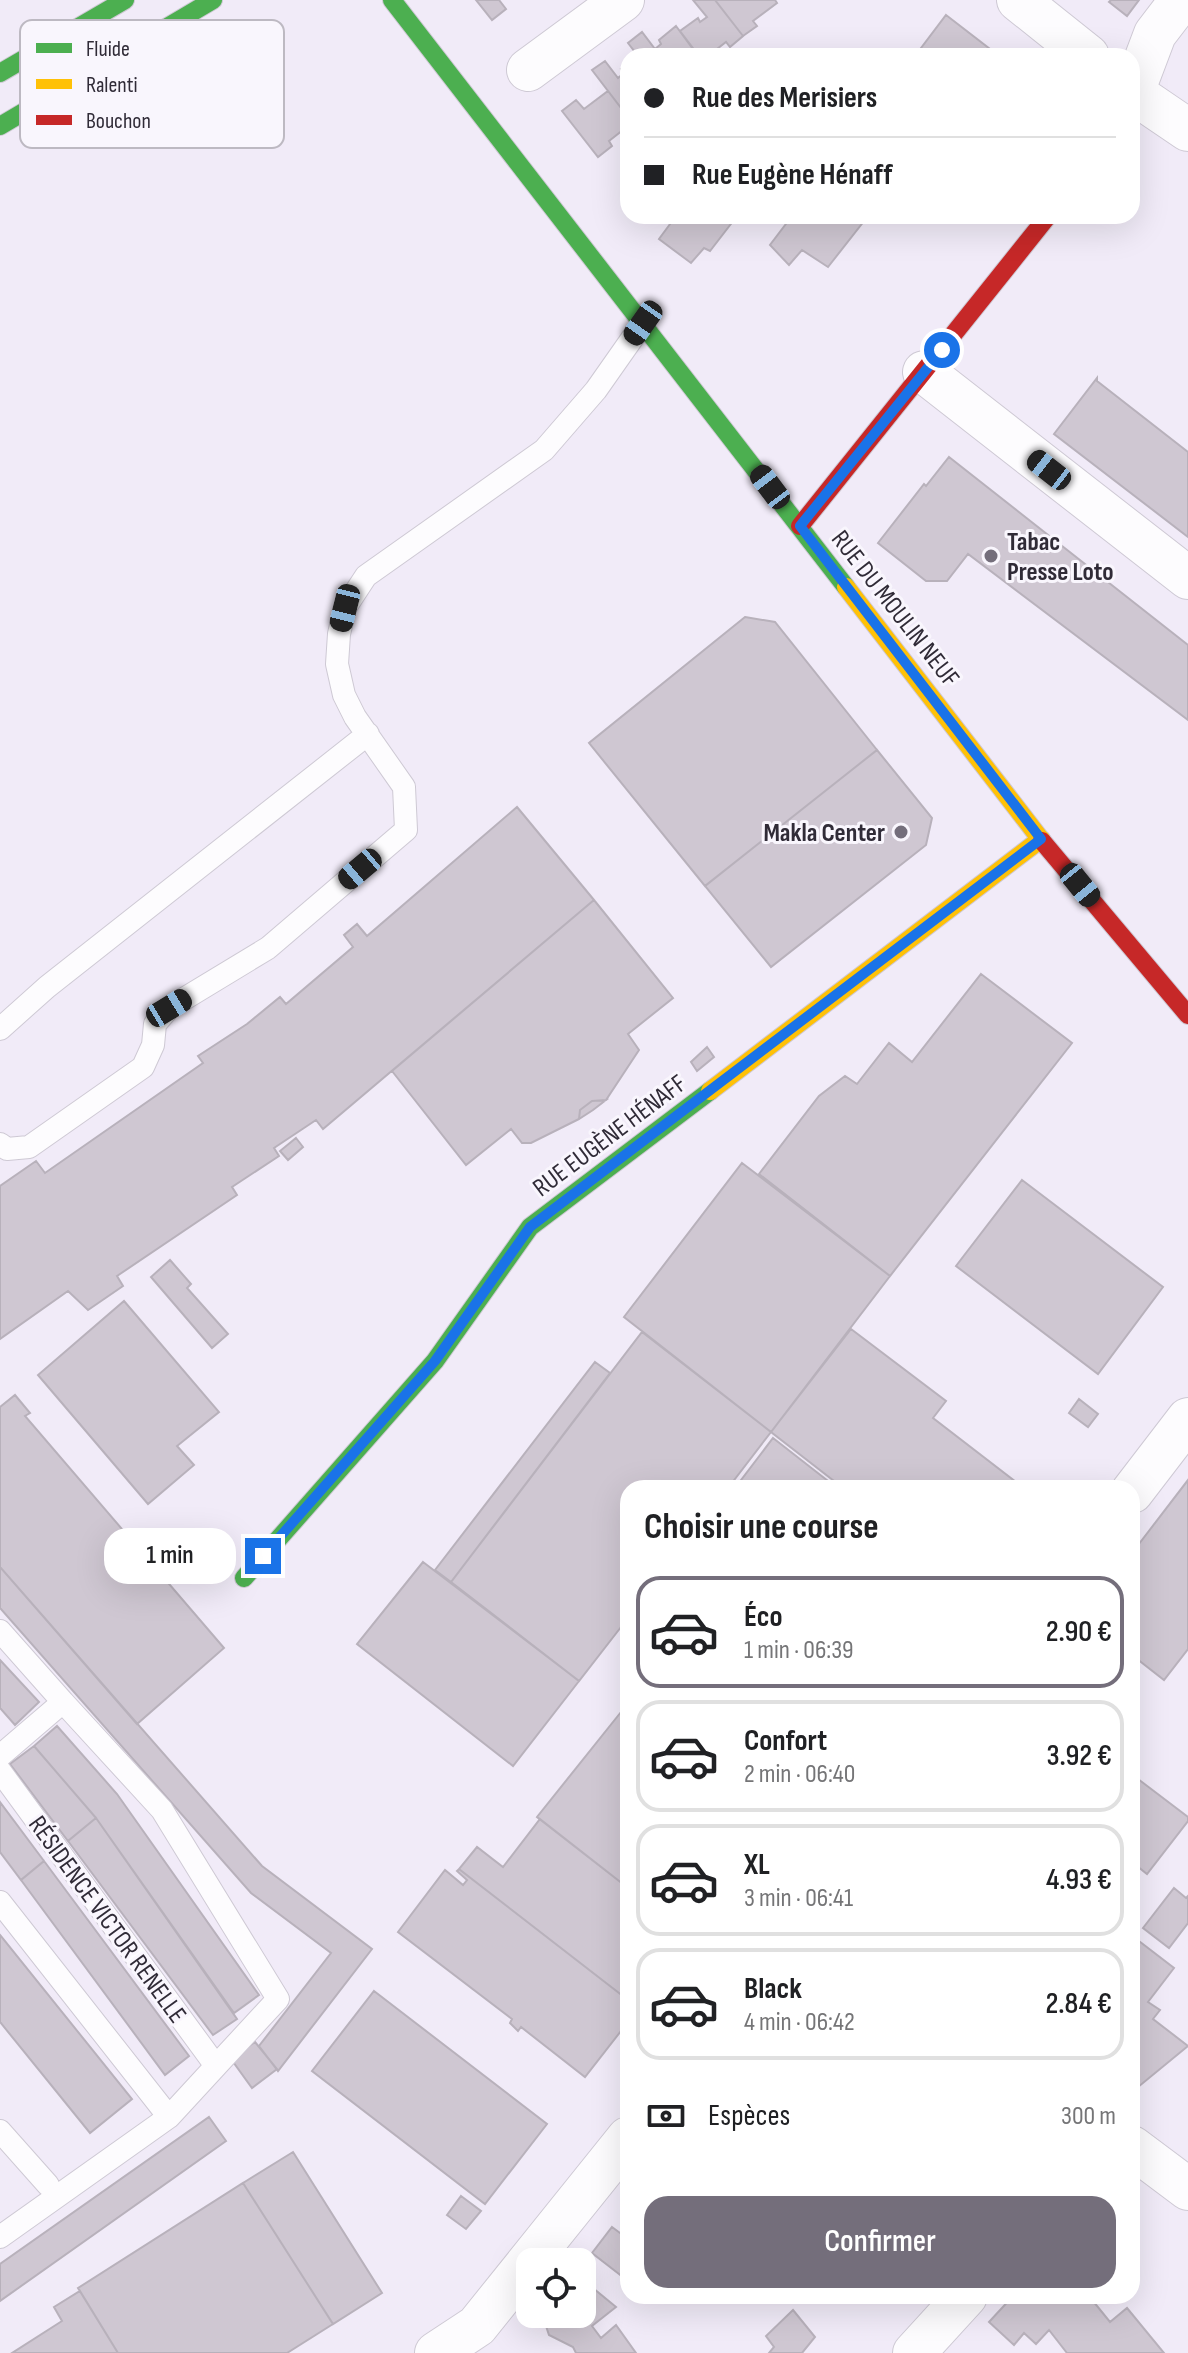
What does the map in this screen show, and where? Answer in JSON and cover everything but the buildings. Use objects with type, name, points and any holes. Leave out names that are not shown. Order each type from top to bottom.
[{"type":"street","points":[[91,20],[125,0]]},
{"type":"street","points":[[179,20],[213,0]]},
{"type":"street","name":"RUE DU MOULIN NEUF","points":[[392,0],[1041,839],[1188,1015]]},
{"type":"street","points":[[528,70],[623,0]]},
{"type":"street","points":[[1018,0],[1078,48]]},
{"type":"street","points":[[1140,72],[1155,34],[1181,0]]},
{"type":"street","points":[[0,73],[20,61]]},
{"type":"street","points":[[1140,98],[1188,130]]},
{"type":"street","points":[[0,126],[20,114]]},
{"type":"street","points":[[800,526],[1042,224]]},
{"type":"street","points":[[924,372],[1188,578]]},
{"type":"street","name":"RUE EUGÈNE HÉNAFF","points":[[244,1578],[435,1361],[530,1227],[1041,839]]},
{"type":"street","points":[[1140,1482],[1188,1419]]},
{"type":"street","points":[[436,2353],[477,2326],[620,2148]]},
{"type":"street","points":[[1140,2153],[1188,2189]]},
{"type":"street","points":[[914,2353],[959,2304]]},
{"type":"lane","points":[[0,1144],[7,1149],[29,1147],[143,1067],[153,1045],[155,1024],[169,1008],[268,948],[406,830],[404,787],[344,695],[337,664],[345,608],[366,576],[544,450],[596,390],[643,323]]},
{"type":"lane","points":[[0,1029],[47,987],[368,734]]},
{"type":"lane","points":[[0,1631],[162,1810],[278,1999],[169,2117],[0,2237]]},
{"type":"lane","points":[[0,1756],[63,1702]]},
{"type":"lane","name":"RÉSIDENCE VICTOR RENELLE","points":[[0,1771],[216,2066]]},
{"type":"lane","points":[[0,1902],[169,2117]]},
{"type":"lane","points":[[0,2131],[48,2185]]},
{"type":"traffic: fast","points":[[91,20],[125,0]]},
{"type":"traffic: fast","points":[[179,20],[213,0]]},
{"type":"traffic: fast","points":[[392,0],[846,587]]},
{"type":"traffic: fast","points":[[0,73],[20,61]]},
{"type":"traffic: fast","points":[[0,126],[20,114]]},
{"type":"traffic: fast","points":[[244,1578],[435,1361],[530,1227],[710,1091]]},
{"type":"traffic: slow","points":[[846,587],[1042,841]]},
{"type":"traffic: slow","points":[[710,1091],[1041,839]]},
{"type":"traffic: jam","points":[[800,526],[1042,224]]},
{"type":"traffic: jam","points":[[1042,841],[1188,1015]]},
{"type":"place","name":"Tabac Presse Loto","points":[[991,556]]},
{"type":"place","name":"Makla Center","points":[[901,832]]},
{"type":"route","points":[[263,1556],[435,1361],[530,1227],[1041,839],[800,526],[942,350]]}]
